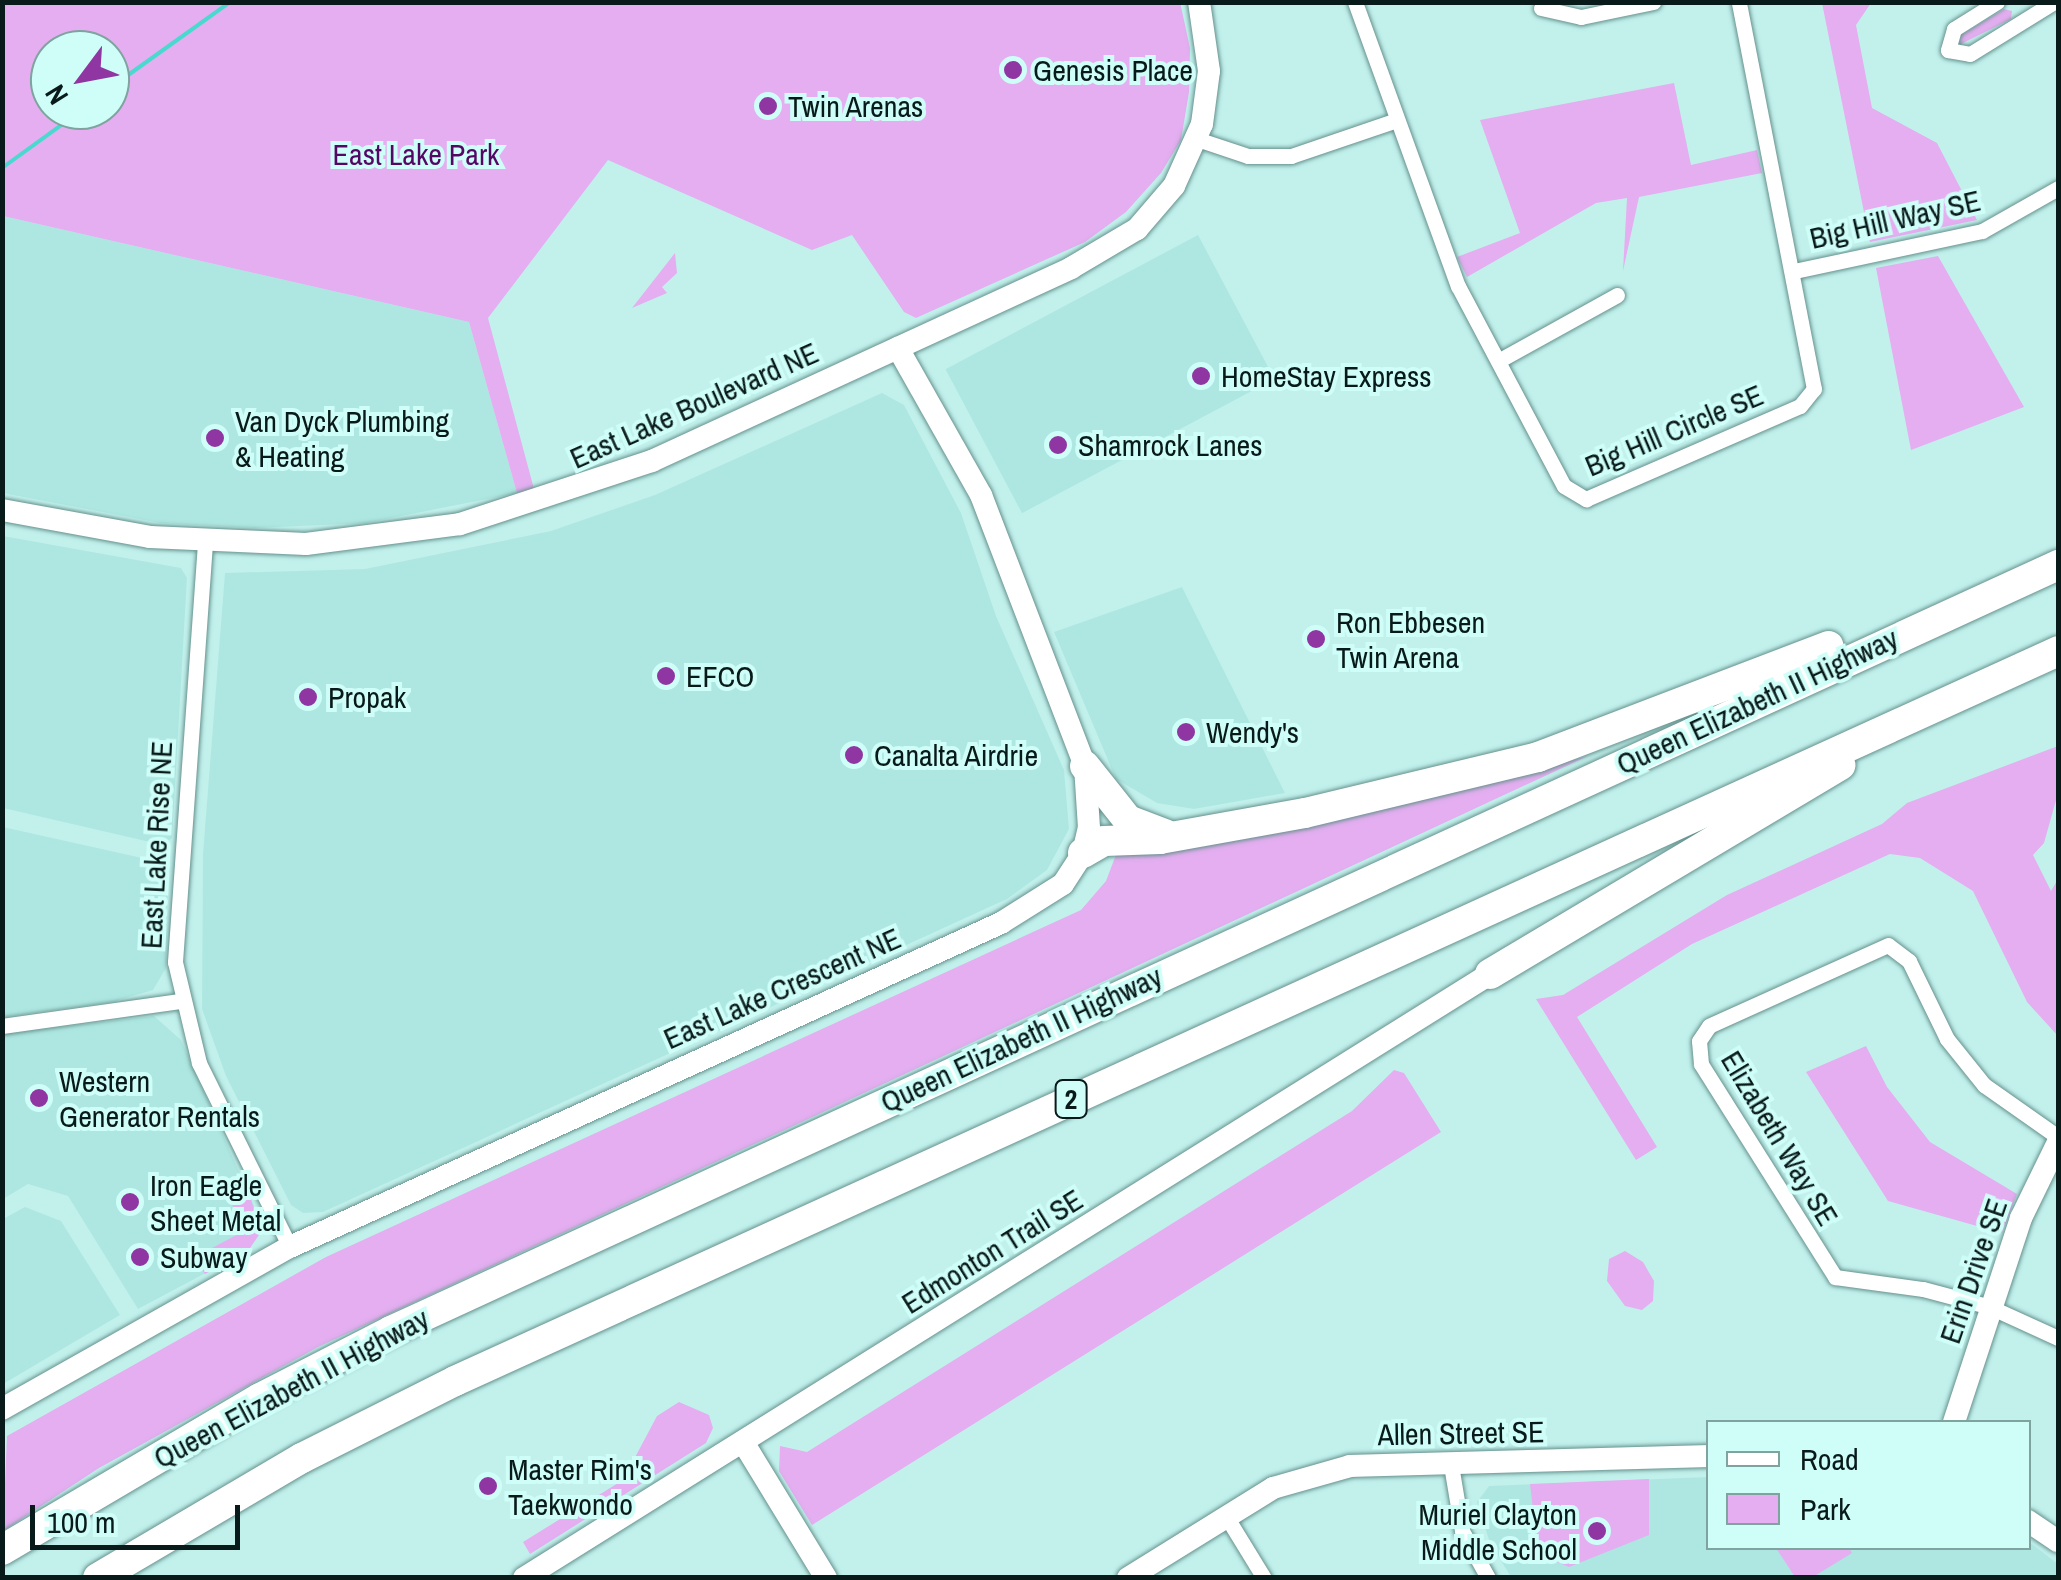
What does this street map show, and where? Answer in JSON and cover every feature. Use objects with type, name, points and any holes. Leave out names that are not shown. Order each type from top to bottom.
[{"type":"highway","name":"Queen Elizabeth II Highway","points":[[2,1550],[260,1398],[391,1332],[2058,565]]},
{"type":"highway","points":[[1083,854],[1104,841],[1198,833],[1378,798],[1538,757],[1881,625],[1966,605]]},
{"type":"highway","name":"2","points":[[98,1578],[389,1412],[2058,651]]},
{"type":"highway","points":[[1490,974],[1949,701]]},
{"type":"highway","points":[[1085,766],[1139,827],[1198,833]]},
{"type":"street","name":"East Lake Boulevard NE","points":[[2,510],[205,543],[375,538],[528,506],[652,461],[1110,248],[1155,212],[1197,139],[1209,71],[1200,2]]},
{"type":"street","name":"Big Hill Circle SE","points":[[1355,2],[1394,121],[1458,286],[1564,486],[1596,499],[1806,402],[1814,380],[1738,2]]},
{"type":"street","points":[[1541,8],[1582,17],[1654,2]]},
{"type":"street","points":[[1997,2],[1954,29],[1948,50],[1970,54],[2030,9],[2054,2]]},
{"type":"street","points":[[1197,139],[1248,156],[1291,156],[1394,121]]},
{"type":"street","name":"Big Hill Way SE","points":[[1794,271],[1982,231],[2058,188]]},
{"type":"street","points":[[1498,360],[1617,295]]},
{"type":"street","name":"East Lake Crescent NE","points":[[2,1409],[290,1247],[1001,923],[1050,896],[1083,854],[1092,808],[1085,766],[980,495],[898,348]]},
{"type":"street","name":"East Lake Rise NE","points":[[205,543],[176,881],[181,1002],[207,1081],[290,1247]]},
{"type":"street","name":"Elizabeth Way SE","points":[[1990,1307],[1828,1272],[1700,1064],[1702,1032],[1879,946],[1896,947],[1966,1064],[2008,1106],[2058,1140]]},
{"type":"street","name":"Edmonton Trail SE","points":[[524,1578],[1490,974]]},
{"type":"street","points":[[2,1026],[181,1002]]},
{"type":"street","name":"Erin Drive SE","points":[[1955,1420],[2020,1218],[2058,1140]]},
{"type":"street","points":[[1990,1307],[2058,1338]]},
{"type":"street","points":[[743,1442],[826,1578]]},
{"type":"street","name":"Allen Street SE","points":[[1128,1578],[1274,1488],[1350,1466],[1706,1456]]},
{"type":"street","points":[[1452,1465],[1462,1531],[1488,1578]]},
{"type":"street","points":[[1226,1516],[1264,1578]]},
{"type":"street","points":[[2031,1523],[2058,1541]]},
{"type":"shaded area","points":[[3,216],[469,322],[517,493],[366,523],[255,528],[160,523],[3,493]]},
{"type":"shaded area","points":[[1198,235],[1275,379],[1022,513],[945,369]]},
{"type":"shaded area","points":[[882,393],[904,405],[961,513],[996,616],[1064,770],[1069,829],[1047,870],[1007,899],[323,1212],[303,1213],[291,1205],[226,1076],[202,1009],[203,854],[225,573],[365,569],[551,531],[655,495]]},
{"type":"shaded area","points":[[3,536],[181,568],[187,578],[172,838],[163,845],[3,808]]},
{"type":"shaded area","points":[[1182,587],[1285,793],[1194,809],[1157,803],[1116,779],[1054,632]]},
{"type":"shaded area","points":[[3,827],[160,862],[168,871],[166,968],[153,990],[112,1002],[3,1017]]},
{"type":"shaded area","points":[[154,1016],[181,1040],[262,1224],[249,1250],[138,1309],[68,1196],[28,1184],[3,1199],[3,1034]]},
{"type":"shaded area","points":[[25,1207],[61,1221],[120,1315],[3,1384],[3,1219]]},
{"type":"shaded area","name":"Muriel Clayton Middle School","points":[[1706,1477],[1706,1550],[2031,1550],[2031,1544],[2058,1564],[2058,1577],[1511,1577],[1490,1543],[1477,1502],[1489,1486]]},
{"type":"green space","name":"East Lake Park","points":[[1180,2],[1190,48],[1189,92],[1181,140],[1161,173],[1126,212],[1085,242],[916,318],[904,312],[852,235],[812,250],[608,160],[488,318],[534,489],[517,493],[469,322],[3,216],[3,3]]},
{"type":"green space","points":[[1822,3],[1871,3],[1856,25],[1872,108],[1937,143],[1977,220],[1870,242]]},
{"type":"green space","points":[[2004,9],[2012,11],[2011,19],[1959,45],[1961,35]]},
{"type":"green space","points":[[1674,83],[1691,165],[1757,150],[1762,173],[1639,197],[1623,271],[1627,198],[1596,203],[1467,277],[1457,257],[1520,233],[1480,120]]},
{"type":"green space","points":[[675,253],[677,273],[662,287],[667,293],[632,308]]},
{"type":"green space","points":[[1938,256],[2024,407],[1911,450],[1876,268]]},
{"type":"green space","points":[[2058,746],[2058,793],[2044,843],[2033,855],[2051,891],[2058,879],[2058,1036],[2027,1002],[1973,891],[1920,858],[1890,854],[1692,944],[1577,1017],[1657,1147],[1636,1160],[1536,999],[1563,995],[1727,895],[1882,824],[1907,803]]},
{"type":"green space","points":[[1588,756],[318,1347],[99,1468],[3,1531],[7,1436],[326,1257],[1081,910],[1106,881],[1117,852],[1402,804]]},
{"type":"green space","points":[[1866,1046],[1887,1087],[1930,1142],[2017,1194],[2002,1233],[1888,1201],[1806,1072]]},
{"type":"green space","points":[[1394,1070],[1404,1073],[1441,1132],[812,1525],[779,1471],[780,1446],[807,1452],[1352,1111]]},
{"type":"green space","points":[[248,1190],[261,1232],[248,1251],[205,1274],[201,1268],[217,1258],[212,1248],[246,1230],[231,1203]]},
{"type":"green space","points":[[1625,1251],[1643,1262],[1654,1281],[1653,1301],[1642,1310],[1625,1306],[1607,1281],[1609,1259]]},
{"type":"green space","points":[[679,1402],[709,1415],[713,1428],[706,1443],[530,1554],[523,1542],[623,1480],[657,1416]]},
{"type":"green space","points":[[1649,1479],[1649,1535],[1569,1567],[1547,1558],[1537,1544],[1530,1484]]},
{"type":"green space","points":[[1777,1550],[1852,1553],[1813,1577],[1795,1577]]},
{"type":"waterway","points":[[130,74],[230,2]]},
{"type":"waterway","points":[[2,168],[54,130]]},
{"type":"place","name":"Genesis Place","points":[[1013,70]]},
{"type":"place","name":"Twin Arenas","points":[[768,106]]},
{"type":"place","name":"HomeStay Express","points":[[1201,376]]},
{"type":"place","name":"Van Dyck Plumbing & Heating","points":[[215,438]]},
{"type":"place","name":"Shamrock Lanes","points":[[1058,445]]},
{"type":"place","name":"Ron Ebbesen Twin Arena","points":[[1316,639]]},
{"type":"place","name":"EFCO","points":[[666,676]]},
{"type":"place","name":"Propak","points":[[308,697]]},
{"type":"place","name":"Wendy's","points":[[1186,732]]},
{"type":"place","name":"Canalta Airdrie","points":[[854,755]]},
{"type":"place","name":"Western Generator Rentals","points":[[39,1098]]},
{"type":"place","name":"Iron Eagle Sheet Metal","points":[[130,1202]]},
{"type":"place","name":"Subway","points":[[140,1257]]},
{"type":"place","name":"Master Rim's Taekwondo","points":[[488,1486]]},
{"type":"place","name":"Muriel Clayton Middle School","points":[[1597,1531]]}]
